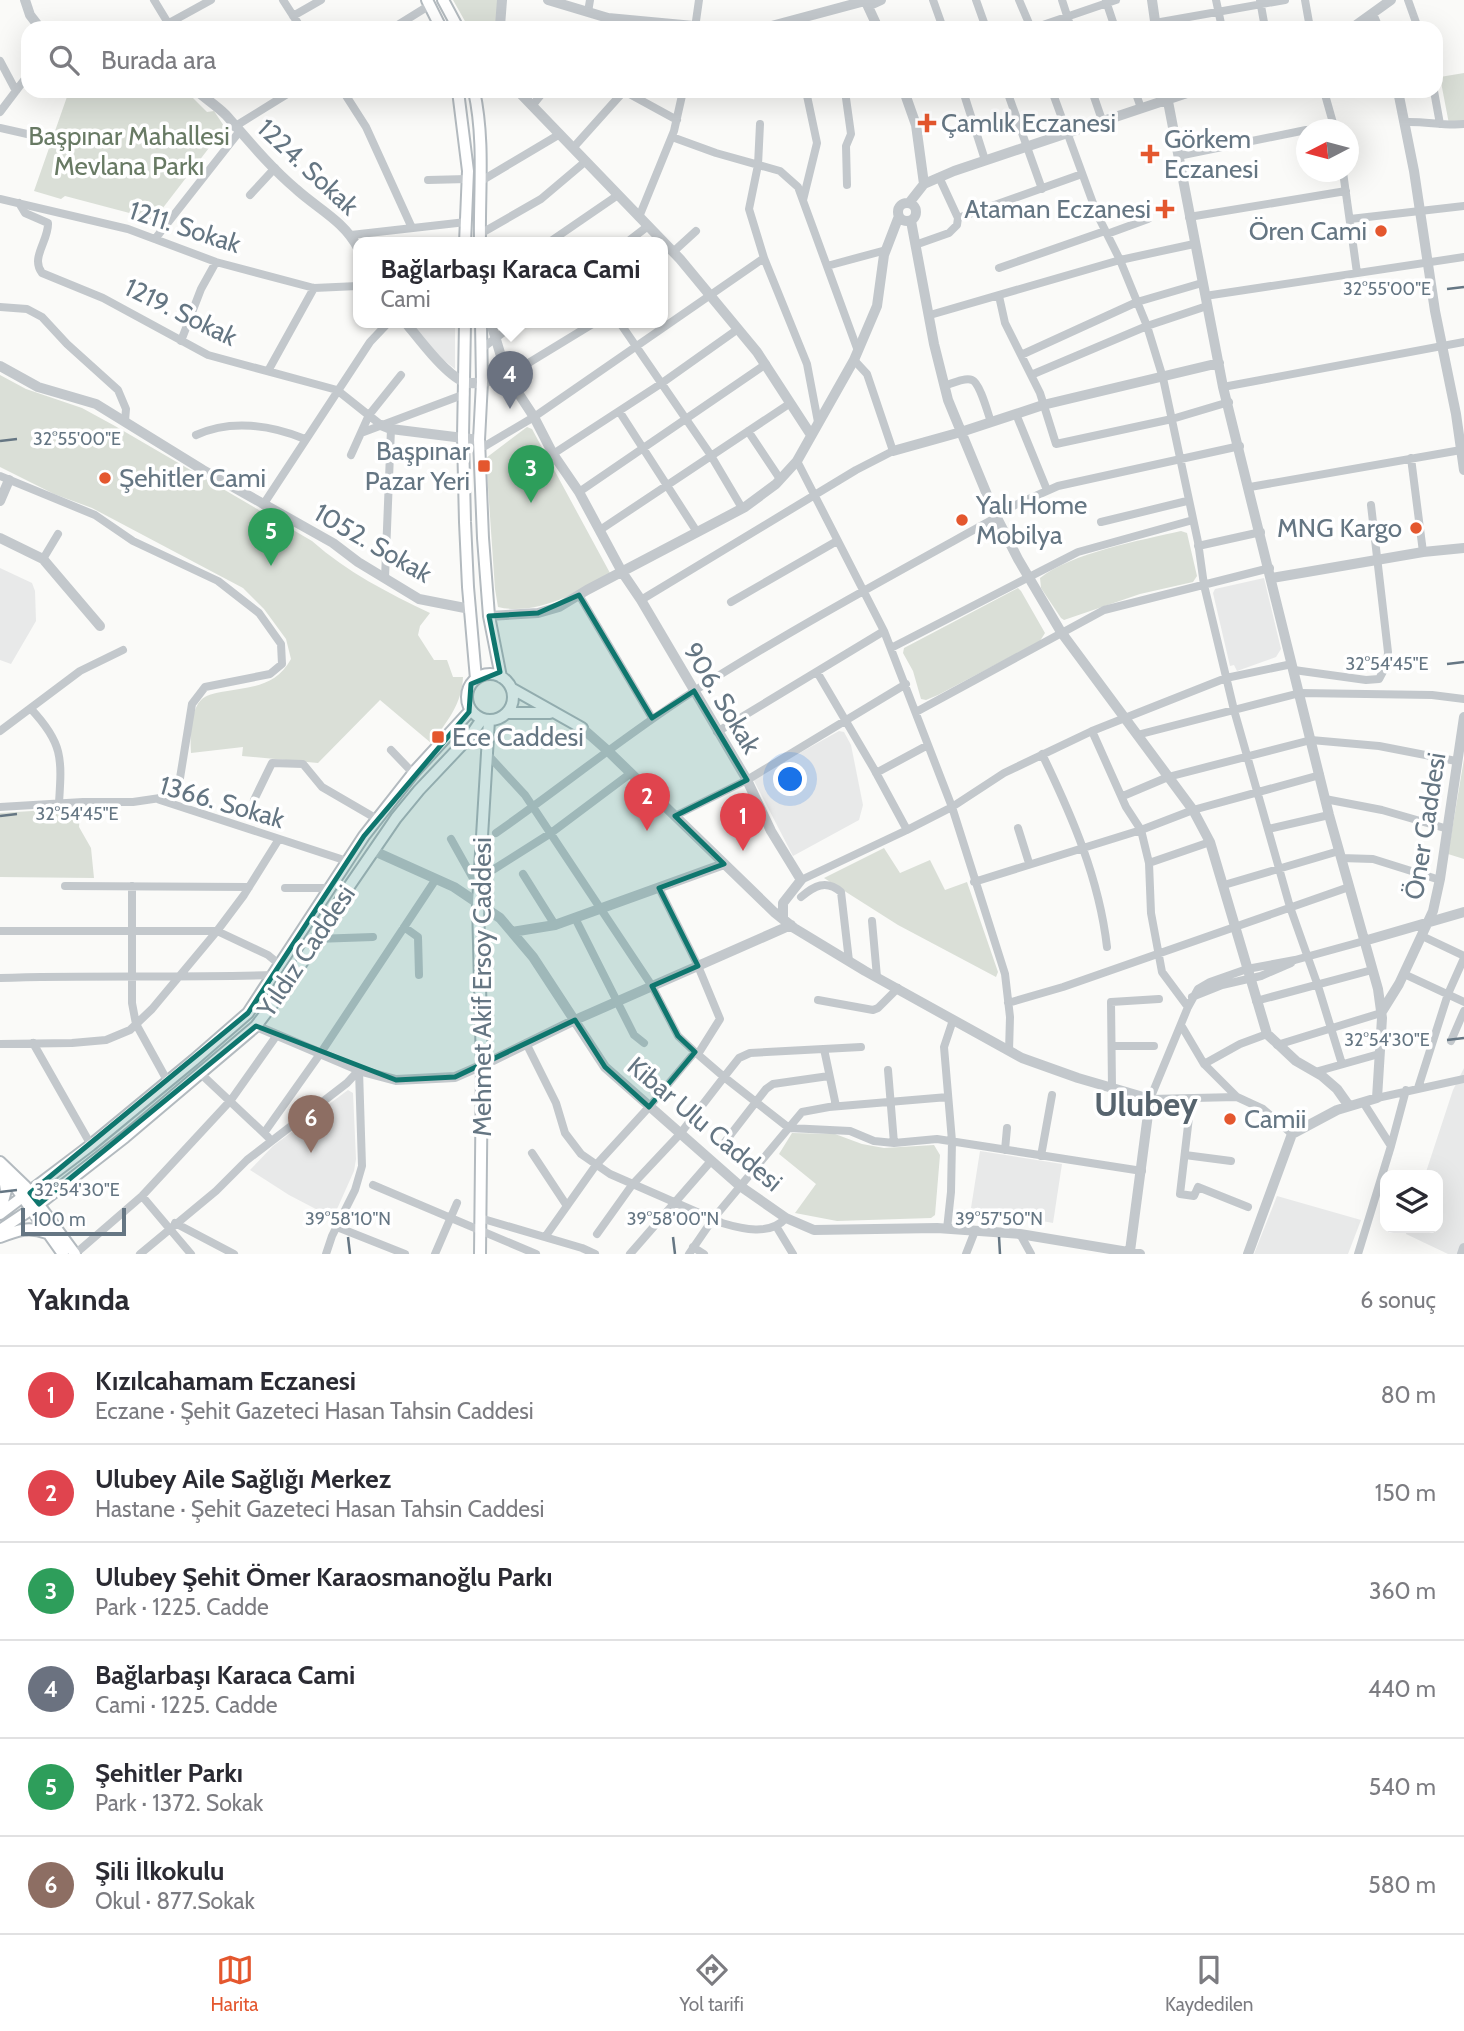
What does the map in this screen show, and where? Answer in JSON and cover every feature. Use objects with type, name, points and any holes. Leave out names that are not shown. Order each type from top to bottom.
[{"type":"main road","points":[[443,0],[454,21]]},
{"type":"main road","points":[[428,3],[437,21]]},
{"type":"main road","points":[[459,98],[467,178],[465,237]]},
{"type":"main road","points":[[475,98],[481,181],[480,237]]},
{"type":"main road","points":[[465,328],[463,438],[470,609],[476,679]]},
{"type":"main road","points":[[481,328],[479,440],[489,616],[501,677],[511,688],[582,728]]},
{"type":"main road","points":[[501,677],[488,674],[476,679],[468,690],[471,710],[485,719],[495,720],[507,713],[553,712]]},
{"type":"main road","points":[[507,713],[513,701],[511,688]]},
{"type":"main road","name":"Yıldız Caddesi","points":[[0,1213],[91,1145],[248,1013],[377,819],[413,773],[471,710]]},
{"type":"main road","name":"Yıldız Caddesi","points":[[0,1230],[125,1138],[256,1026],[293,977],[396,817],[485,719]]},
{"type":"main road","name":"Mehmet Akif Ersoy Caddesi","points":[[480,1254],[482,1066],[478,903],[488,755],[485,719]]},
{"type":"main road","points":[[0,1164],[75,1254]]},
{"type":"main road","points":[[0,1164],[6,1190],[0,1213]]},
{"type":"main road","points":[[35,1206],[62,1254]]},
{"type":"main road","points":[[0,1237],[24,1228],[49,1234]]},
{"type":"street","points":[[25,0],[35,21]]},
{"type":"street","points":[[154,0],[163,21]]},
{"type":"street","points":[[174,21],[211,0]]},
{"type":"street","points":[[284,0],[296,21]]},
{"type":"street","points":[[293,16],[321,0]]},
{"type":"street","points":[[500,21],[502,0]]},
{"type":"street","points":[[548,0],[608,18],[637,21]]},
{"type":"street","points":[[588,12],[590,0]]},
{"type":"street","points":[[696,21],[699,0]]},
{"type":"street","points":[[806,21],[866,2],[881,0]]},
{"type":"street","points":[[933,0],[940,21]]},
{"type":"street","points":[[976,0],[984,21]]},
{"type":"street","points":[[1019,0],[1029,21]]},
{"type":"street","points":[[1062,0],[1068,21]]},
{"type":"street","points":[[1152,0],[1155,21]]},
{"type":"street","points":[[1216,0],[1220,21]]},
{"type":"street","points":[[1178,21],[1260,2],[1285,0]]},
{"type":"street","points":[[1305,0],[1309,21]]},
{"type":"street","points":[[1361,21],[1391,0]]},
{"type":"street","points":[[1408,0],[1416,21]]},
{"type":"street","points":[[1054,21],[1110,1],[1114,21]]},
{"type":"street","points":[[866,2],[875,21]]},
{"type":"street","points":[[1260,2],[1264,21]]},
{"type":"street","points":[[403,21],[428,3]]},
{"type":"street","points":[[1372,13],[1375,21]]},
{"type":"street","points":[[608,18],[613,21]]},
{"type":"street","points":[[0,61],[16,91]]},
{"type":"street","points":[[0,113],[21,84]]},
{"type":"street","name":"1224. Sokak","points":[[205,98],[297,190],[325,210],[353,239]]},
{"type":"street","points":[[155,239],[237,130],[282,98]]},
{"type":"street","points":[[347,98],[366,127],[412,228]]},
{"type":"street","points":[[525,98],[659,237]]},
{"type":"street","points":[[533,106],[539,98]]},
{"type":"street","points":[[573,148],[618,98]]},
{"type":"street","points":[[637,98],[677,120]]},
{"type":"street","points":[[639,217],[671,137],[682,98]]},
{"type":"street","points":[[803,200],[817,143],[807,98]]},
{"type":"street","points":[[846,98],[851,134],[846,146],[847,185]]},
{"type":"street","points":[[906,98],[916,125],[924,184]]},
{"type":"street","points":[[965,98],[985,160]]},
{"type":"street","points":[[1009,98],[1042,190]]},
{"type":"street","points":[[1054,98],[1082,174],[1147,326],[1163,378],[1204,585],[1234,710],[1290,907],[1342,1065]]},
{"type":"street","points":[[1095,98],[1102,120]]},
{"type":"street","points":[[1137,98],[1141,108]]},
{"type":"street","points":[[489,616],[538,613],[559,607],[742,508],[780,480],[797,461],[856,356],[877,306],[886,250],[900,207],[909,203],[924,184],[985,160],[1141,108],[1161,98]]},
{"type":"street","points":[[1168,98],[1223,387],[1240,446],[1329,815],[1372,970],[1381,1013],[1377,1098]]},
{"type":"street","points":[[1326,98],[1332,119]]},
{"type":"street","points":[[1400,98],[1442,347],[1462,438],[1464,470]]},
{"type":"street","points":[[1435,98],[1440,124]]},
{"type":"street","points":[[1405,122],[1464,124]]},
{"type":"street","points":[[760,124],[758,165],[749,209],[764,258],[807,364],[818,422]]},
{"type":"street","points":[[0,128],[36,136]]},
{"type":"street","points":[[1178,156],[1296,132]]},
{"type":"street","points":[[481,181],[560,134]]},
{"type":"street","points":[[671,137],[780,171],[798,187],[856,356],[867,374],[893,451]]},
{"type":"street","points":[[482,237],[541,199],[586,161]]},
{"type":"street","points":[[250,195],[275,169]]},
{"type":"street","points":[[958,218],[1082,174]]},
{"type":"street","points":[[915,245],[953,231],[957,225],[958,218],[939,177]]},
{"type":"street","points":[[428,180],[467,178]]},
{"type":"street","points":[[1345,182],[1357,273]]},
{"type":"street","points":[[1189,217],[1346,191]]},
{"type":"street","points":[[557,237],[618,195]]},
{"type":"street","name":"1211. Sokak","points":[[0,199],[128,229],[216,262],[314,288],[353,286]]},
{"type":"street","name":"1219. Sokak","points":[[19,203],[25,213],[48,223],[49,226],[37,260],[40,270],[103,298],[208,355],[337,390],[386,427]]},
{"type":"street","points":[[909,203],[916,211],[911,221],[944,386],[996,515],[1018,559],[1061,632],[1193,810],[1210,842],[1267,1034],[1296,1061],[1338,1089],[1349,1106]]},
{"type":"street","points":[[1350,219],[1464,206]]},
{"type":"street","points":[[899,216],[911,221]]},
{"type":"street","points":[[999,268],[1148,219]]},
{"type":"street","points":[[351,235],[466,222]]},
{"type":"street","points":[[634,237],[648,226]]},
{"type":"street","points":[[673,252],[696,231]]},
{"type":"street","points":[[930,315],[1120,260],[1194,244]]},
{"type":"street","points":[[668,247],[766,364],[811,435]]},
{"type":"street","points":[[827,266],[886,250]]},
{"type":"street","points":[[1031,375],[1205,301],[1357,273],[1464,257]]},
{"type":"street","points":[[668,324],[764,258]]},
{"type":"street","points":[[181,341],[201,289],[216,262]]},
{"type":"street","points":[[1021,355],[1137,302],[1202,283]]},
{"type":"street","points":[[268,371],[314,288]]},
{"type":"street","points":[[999,296],[1005,323],[1031,375],[1056,444],[1172,419],[1229,402]]},
{"type":"street","points":[[0,307],[27,309],[42,317],[67,345],[118,390],[126,409],[125,421]]},
{"type":"street","points":[[263,505],[337,390],[370,342],[383,328]]},
{"type":"street","points":[[410,328],[465,388]]},
{"type":"street","name":"906. Sokak","points":[[493,328],[508,376],[747,780],[771,831],[801,880]]},
{"type":"street","points":[[481,349],[509,328]]},
{"type":"street","points":[[361,433],[386,427],[465,388],[508,376],[586,328]]},
{"type":"street","points":[[624,328],[742,508]]},
{"type":"street","points":[[386,427],[479,440],[485,446],[534,417],[663,328]]},
{"type":"street","points":[[554,454],[738,329]]},
{"type":"street","points":[[1223,387],[1464,342]]},
{"type":"street","points":[[641,600],[893,451],[1043,405],[1219,363]]},
{"type":"street","points":[[579,492],[766,364]]},
{"type":"street","name":"1052. Sokak","points":[[0,366],[38,387],[96,404],[263,505],[333,543],[419,599],[470,609]]},
{"type":"street","points":[[351,455],[369,415],[401,375]]},
{"type":"street","points":[[944,386],[969,379],[974,381],[991,422]]},
{"type":"street","points":[[600,530],[789,404]]},
{"type":"street","points":[[619,411],[697,532]]},
{"type":"street","points":[[1016,414],[1047,491]]},
{"type":"street","points":[[197,435],[220,426],[236,425],[269,429],[305,439]]},
{"type":"street","points":[[385,578],[386,427]]},
{"type":"street","points":[[748,431],[780,480]]},
{"type":"street","points":[[496,833],[652,718],[694,691],[996,515],[1058,486],[1240,446]]},
{"type":"street","points":[[1250,487],[1461,450]]},
{"type":"street","points":[[1411,458],[1423,552]]},
{"type":"street","points":[[797,461],[884,631],[952,807],[1005,974],[1009,1051]]},
{"type":"street","points":[[0,501],[5,478],[95,515],[134,541],[218,581],[259,613],[281,644],[282,664],[270,674],[205,687],[192,704],[180,778],[167,797],[156,799]]},
{"type":"street","points":[[1101,522],[1187,501]]},
{"type":"street","points":[[787,922],[783,903],[801,880],[907,831],[952,807],[1004,773],[1124,717],[1226,678],[1293,667],[1366,680],[1379,679],[1384,673],[1388,652],[1371,505]]},
{"type":"street","points":[[891,648],[1078,552],[1193,520]]},
{"type":"street","points":[[1198,546],[1261,532]]},
{"type":"street","points":[[43,559],[58,534]]},
{"type":"street","points":[[0,538],[43,559],[100,626]]},
{"type":"street","points":[[731,602],[837,541]]},
{"type":"street","points":[[916,712],[1104,610],[1204,585],[1271,573],[1464,548]]},
{"type":"street","points":[[579,595],[652,718]]},
{"type":"street","points":[[717,732],[884,631]]},
{"type":"street","points":[[0,731],[80,671],[123,650]]},
{"type":"street","points":[[817,672],[907,831]]},
{"type":"street","points":[[675,816],[747,780],[905,684]]},
{"type":"street","points":[[1137,735],[1300,693],[1432,695],[1464,699]]},
{"type":"street","points":[[31,709],[47,726],[57,744],[61,767],[59,803]]},
{"type":"street","name":"Öner Caddesi","points":[[1381,1013],[1404,974],[1433,911],[1464,717]]},
{"type":"street","points":[[0,725],[10,723]]},
{"type":"street","points":[[582,728],[787,922],[953,1020],[1009,1051],[1078,1078],[1150,1099],[1237,1097]]},
{"type":"street","points":[[1092,731],[1126,807],[1141,830],[1149,863],[1151,913],[1157,954],[1162,972],[1188,1007]]},
{"type":"street","points":[[1123,796],[1168,777],[1311,740],[1380,746],[1456,761]]},
{"type":"street","points":[[876,773],[928,745]]},
{"type":"street","points":[[391,750],[413,773]]},
{"type":"street","points":[[1042,754],[1083,848],[1102,911],[1107,947]]},
{"type":"street","points":[[488,755],[525,795],[551,833],[652,986],[678,1036],[724,1077],[789,1128],[850,1132],[874,1141],[894,1143],[937,1139],[1142,1171]]},
{"type":"street","points":[[254,800],[272,762],[303,764],[322,787],[347,804],[377,819]]},
{"type":"street","points":[[451,839],[479,883],[631,773]]},
{"type":"street","points":[[974,882],[1141,830],[1193,810],[1320,775]]},
{"type":"street","name":"1366. Sokak","points":[[0,807],[156,799],[347,861]]},
{"type":"street","points":[[1325,799],[1382,810],[1448,829]]},
{"type":"street","points":[[1268,829],[1329,815]]},
{"type":"street","points":[[1018,828],[1029,863]]},
{"type":"street","points":[[0,1044],[106,1040],[130,1030],[152,1009],[217,931],[279,839]]},
{"type":"street","points":[[1149,863],[1210,842]]},
{"type":"street","name":"Kibar Ulu Caddesi","points":[[374,851],[454,887],[500,918],[533,957],[605,1067],[740,1186],[786,1218],[814,1230],[947,1229],[1020,1234],[1127,1252]]},
{"type":"street","points":[[1224,885],[1340,855],[1373,859],[1440,880]]},
{"type":"street","points":[[512,932],[555,925],[724,864]]},
{"type":"street","points":[[523,874],[555,925]]},
{"type":"street","points":[[264,1133],[320,1054],[436,878]]},
{"type":"street","points":[[801,897],[822,885],[834,887],[841,892],[849,961]]},
{"type":"street","points":[[65,886],[249,887]]},
{"type":"street","points":[[132,886],[132,1003],[136,1024],[168,1082]]},
{"type":"street","points":[[1008,1003],[1349,887]]},
{"type":"street","points":[[285,888],[330,888]]},
{"type":"street","points":[[545,1237],[596,1165],[696,1053],[720,1019],[698,966],[659,888]]},
{"type":"street","points":[[1127,1252],[1142,1171],[1150,1099],[1192,997],[1248,974],[1273,971],[1295,960],[1464,912]]},
{"type":"street","points":[[575,918],[634,1035],[644,1043]]},
{"type":"street","points":[[872,921],[877,977]]},
{"type":"street","points":[[256,1026],[359,1070],[396,1080],[455,1076],[698,966],[787,922]]},
{"type":"street","points":[[404,926],[418,937],[419,975]]},
{"type":"street","points":[[0,931],[217,931],[268,955],[277,970],[177,978],[0,978]]},
{"type":"street","points":[[1418,1088],[1448,994],[1464,957],[1422,936]]},
{"type":"street","points":[[315,939],[373,937]]},
{"type":"street","points":[[1256,1001],[1372,970]]},
{"type":"street","points":[[1404,974],[1464,1002]]},
{"type":"street","points":[[818,1000],[873,1010],[898,988]]},
{"type":"street","points":[[1112,1087],[1111,1002],[1160,999]]},
{"type":"street","points":[[1451,1041],[1464,1011]]},
{"type":"street","points":[[1277,1045],[1381,1013]]},
{"type":"street","points":[[947,1229],[952,1141],[944,1047],[953,1020]]},
{"type":"street","points":[[1181,1025],[1204,1063],[1237,1097],[1264,1109],[1292,1134]]},
{"type":"street","points":[[1204,1063],[1240,1044],[1267,1034]]},
{"type":"street","points":[[75,1254],[142,1196],[230,1102],[277,1035]]},
{"type":"street","points":[[33,1043],[91,1145]]},
{"type":"street","points":[[526,1043],[556,1103],[565,1133],[581,1154],[596,1165],[632,1185],[741,1229],[758,1230],[776,1226],[786,1218]]},
{"type":"street","points":[[1112,1046],[1154,1046]]},
{"type":"street","points":[[597,1234],[632,1185],[680,1134],[740,1058],[750,1053],[861,1047]]},
{"type":"street","points":[[824,1049],[836,1106]]},
{"type":"street","points":[[1315,1072],[1379,1054]]},
{"type":"street","points":[[140,1254],[216,1191],[247,1160],[347,1083],[359,1070]]},
{"type":"street","points":[[326,1254],[355,1190],[362,1166],[359,1070]]},
{"type":"street","points":[[888,1070],[894,1143]]},
{"type":"street","points":[[201,1074],[272,1140]]},
{"type":"street","points":[[721,1147],[773,1084],[829,1076]]},
{"type":"street","points":[[1248,1254],[1292,1134],[1349,1106],[1406,1090],[1464,1079]]},
{"type":"street","points":[[1358,1254],[1406,1090]]},
{"type":"street","points":[[1041,1156],[1052,1094]]},
{"type":"street","points":[[704,1254],[691,1250],[713,1219],[802,1112],[836,1106],[948,1097]]},
{"type":"street","points":[[1191,1100],[1180,1194],[1194,1196],[1198,1187],[1248,1207]]},
{"type":"street","points":[[1363,1102],[1391,1146]]},
{"type":"street","points":[[1004,1150],[1007,1128]]},
{"type":"street","points":[[532,1153],[567,1206]]},
{"type":"street","points":[[1185,1154],[1231,1161]]},
{"type":"street","points":[[630,1254],[711,1161]]},
{"type":"street","points":[[373,1185],[536,1254]]},
{"type":"street","points":[[142,1196],[172,1225],[191,1254]]},
{"type":"street","points":[[435,1254],[457,1203]]},
{"type":"street","points":[[480,1218],[596,1254]]},
{"type":"street","points":[[172,1225],[234,1254]]},
{"type":"street","points":[[776,1226],[793,1254]]},
{"type":"street","points":[[337,1227],[405,1254]]},
{"type":"street","points":[[966,1254],[975,1231]]},
{"type":"street","points":[[1020,1234],[1031,1254]]},
{"type":"street","points":[[1462,1254],[1464,1248]]},
{"type":"highlighted area","points":[[579,595],[652,718],[694,691],[747,780],[675,816],[724,864],[659,888],[698,966],[652,986],[678,1036],[695,1052],[649,1107],[605,1067],[575,1020],[455,1077],[396,1080],[256,1026],[39,1204],[30,1193],[248,1013],[364,836],[469,712],[471,684],[500,672],[489,616],[538,613]]},
{"type":"shaded area","points":[[415,328],[455,328],[455,369],[435,353]]},
{"type":"shaded area","points":[[0,568],[32,583],[35,591],[36,621],[11,664],[0,660]]},
{"type":"shaded area","points":[[1264,578],[1281,649],[1276,657],[1237,671],[1234,665],[1230,666],[1213,593],[1215,589]]},
{"type":"shaded area","points":[[839,731],[844,732],[851,745],[863,805],[859,820],[793,856],[753,779]]},
{"type":"shaded area","points":[[1464,1068],[1464,1254],[1448,1254],[1406,1234],[1443,1233],[1443,1170],[1427,1170],[1453,1090]]},
{"type":"shaded area","points":[[348,1090],[353,1093],[356,1159],[354,1171],[333,1218],[289,1195],[250,1170],[273,1146]]},
{"type":"shaded area","points":[[980,1151],[1062,1164],[1053,1223],[971,1208]]},
{"type":"shaded area","points":[[1277,1196],[1361,1220],[1348,1254],[1254,1254]]},
{"type":"green space","points":[[453,0],[499,0],[496,21],[465,21]]},
{"type":"green space","points":[[1464,73],[1464,122],[1449,124],[1443,76]]},
{"type":"green space","name":"Başpınar Mahallesi Mevlana Parkı","points":[[67,98],[193,98],[207,112],[214,111],[228,132],[223,140],[212,144],[149,226],[139,223],[137,215],[65,196],[61,199],[34,191]]},
{"type":"green space","points":[[0,375],[26,389],[82,408],[115,426],[312,541],[339,563],[368,581],[430,613],[420,626],[418,635],[434,660],[447,660],[453,677],[463,677],[457,704],[431,743],[380,700],[318,763],[242,756],[243,747],[191,753],[193,718],[201,700],[213,694],[252,687],[278,676],[291,659],[286,639],[264,609],[243,588],[92,508],[54,494],[0,467]]},
{"type":"green space","points":[[527,427],[532,429],[610,573],[557,601],[512,609],[498,607],[486,458]]},
{"type":"green space","points":[[1181,531],[1187,533],[1197,576],[1193,582],[1140,594],[1064,620],[1041,588],[1040,578],[1070,561],[1108,548]]},
{"type":"green space","points":[[1018,588],[1045,633],[1040,641],[938,695],[926,700],[921,699],[913,671],[903,653],[904,648]]},
{"type":"green space","points":[[1464,759],[1464,859],[1448,854]]},
{"type":"green space","points":[[80,808],[79,827],[91,848],[94,878],[0,877],[0,813]]},
{"type":"green space","points":[[884,848],[900,873],[930,860],[945,890],[967,882],[998,972],[996,977],[898,925],[824,878]]},
{"type":"green space","points":[[792,1133],[835,1134],[862,1144],[884,1148],[934,1145],[940,1155],[935,1215],[931,1218],[837,1221],[795,1213],[816,1184],[779,1154]]},
{"type":"place","name":"Çamlık Eczanesi","points":[[927,123]]},
{"type":"place","name":"Görkem Eczanesi","points":[[1150,154]]},
{"type":"place","name":"Ataman Eczanesi","points":[[1165,209]]},
{"type":"place","name":"Ören Cami","points":[[1381,231]]},
{"type":"place","name":"Bağlarbaşı Karaca Cami","points":[[510,409]]},
{"type":"place","name":"Başpınar Pazar Yeri","points":[[484,466]]},
{"type":"place","name":"Şehitler Cami","points":[[105,478]]},
{"type":"place","name":"Ulubey Şehit Ömer Karaosmanoğlu Parkı","points":[[531,503]]},
{"type":"place","name":"Yalı Home Mobilya","points":[[962,520]]},
{"type":"place","name":"MNG Kargo","points":[[1416,528]]},
{"type":"place","name":"Şehitler Parkı","points":[[271,566]]},
{"type":"place","name":"Ece Caddesi","points":[[438,737]]},
{"type":"place","name":"Ulubey Aile Sağlığı Merkez","points":[[647,831]]},
{"type":"place","name":"Kızılcahamam Eczanesi","points":[[743,851]]},
{"type":"place","name":"Camii","points":[[1230,1119]]},
{"type":"place","name":"Şili İlkokulu","points":[[311,1153]]},
{"type":"district","name":"Ulubey","points":[[1146,1104]]}]
